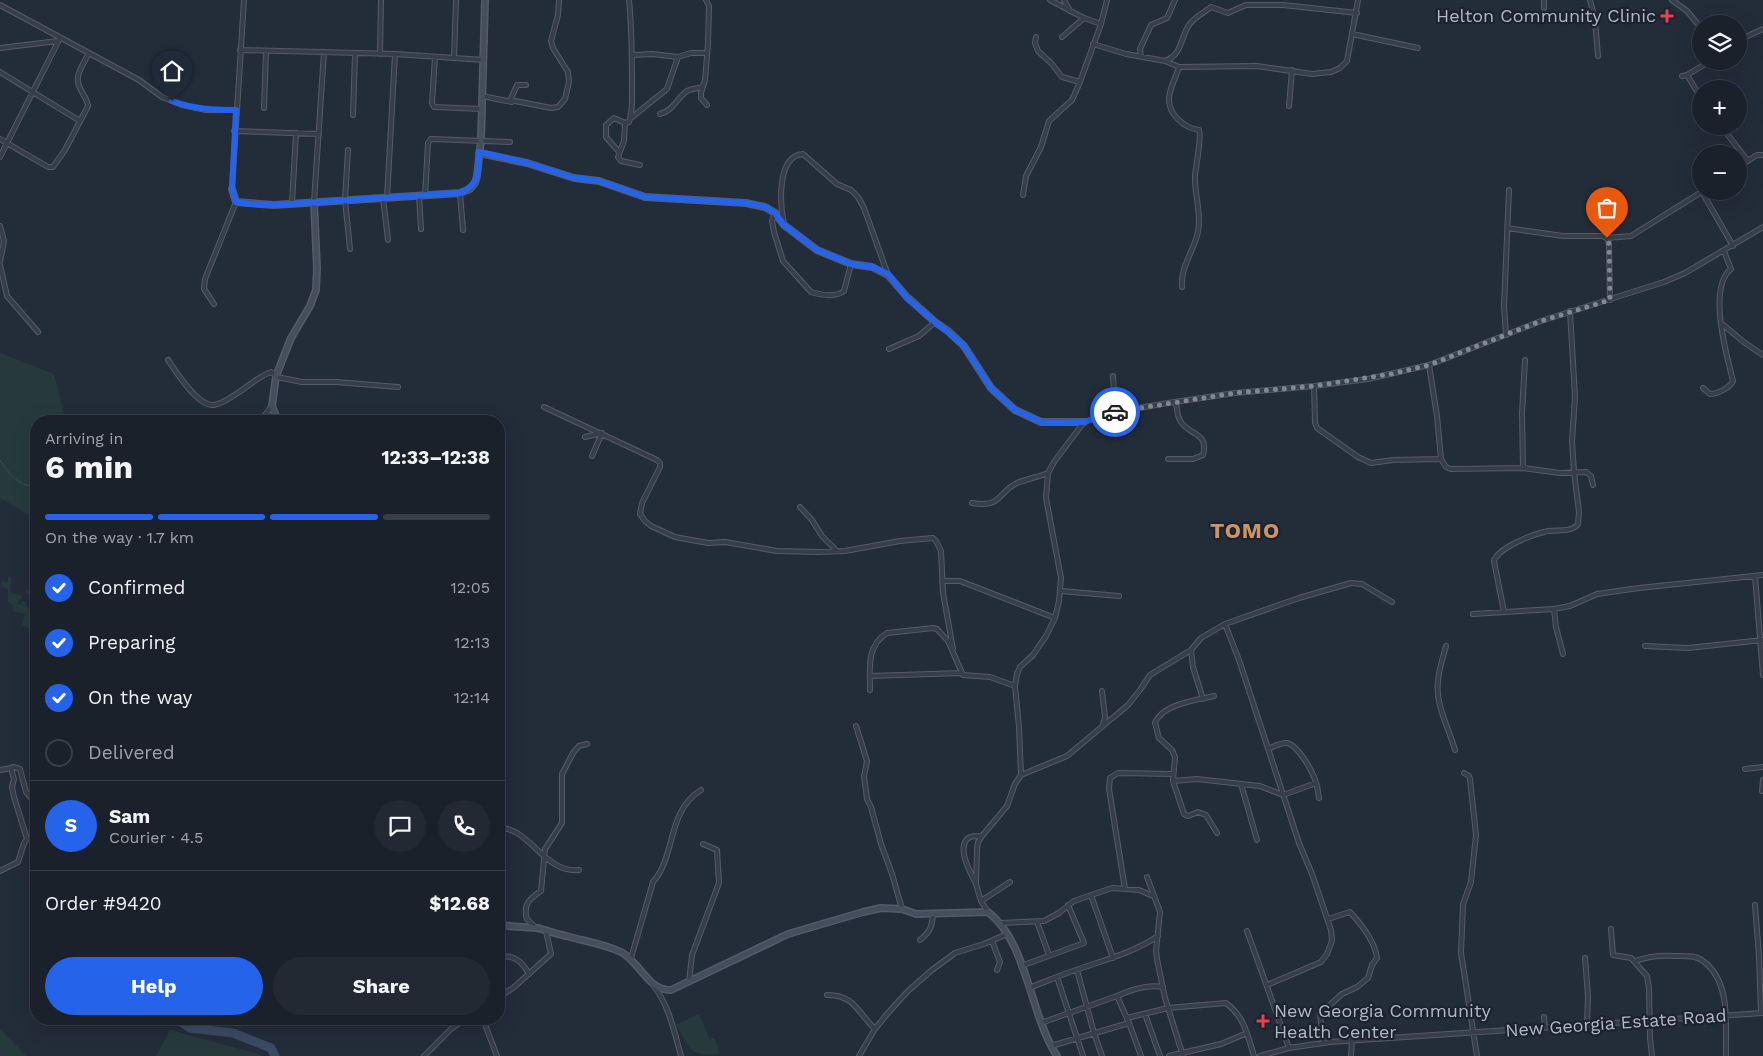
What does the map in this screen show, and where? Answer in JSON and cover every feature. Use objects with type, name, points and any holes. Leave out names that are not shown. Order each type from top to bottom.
[{"type":"street","points":[[214,304],[204,289],[205,279],[236,202],[232,189],[234,131],[244,0]]},
{"type":"street","points":[[380,54],[381,0]]},
{"type":"street","points":[[454,58],[456,0]]},
{"type":"street","points":[[236,202],[274,205],[292,204],[460,193],[470,188],[475,183],[477,176],[481,140],[485,0]]},
{"type":"street","points":[[482,96],[550,108],[558,107],[565,99],[569,82],[568,72],[553,48],[551,41],[558,15],[559,0]]},
{"type":"street","points":[[629,0],[633,54],[630,118]]},
{"type":"street","points":[[706,0],[709,6],[707,53],[701,98],[707,105]]},
{"type":"street","points":[[1050,0],[1084,18],[1101,24]]},
{"type":"street","points":[[1064,0],[1070,11]]},
{"type":"street","points":[[1023,194],[1026,176],[1041,147],[1049,121],[1072,100],[1080,82],[1101,24],[1107,0]]},
{"type":"street","points":[[1141,57],[1140,49],[1151,25],[1167,18],[1175,0]]},
{"type":"street","points":[[1093,44],[1141,57],[1165,61],[1179,67],[1257,66],[1312,74],[1331,72],[1340,68],[1347,61],[1358,0]]},
{"type":"street","points":[[1544,0],[1544,8]]},
{"type":"street","points":[[1590,0],[1595,19],[1598,56]]},
{"type":"street","points":[[1672,0],[1688,11],[1692,16]]},
{"type":"street","points":[[1165,61],[1178,52],[1189,24],[1211,7],[1228,13],[1246,5],[1283,4],[1357,13]]},
{"type":"street","points":[[0,5],[59,40],[88,53],[138,80],[162,97],[182,105],[206,110],[236,110]]},
{"type":"street","points":[[1062,37],[1084,18]]},
{"type":"street","points":[[1747,35],[1763,29]]},
{"type":"street","points":[[1352,34],[1418,48]]},
{"type":"street","points":[[1036,37],[1035,43],[1038,51],[1062,77],[1080,82]]},
{"type":"street","points":[[0,48],[59,40]]},
{"type":"street","points":[[0,157],[59,40]]},
{"type":"street","points":[[240,50],[396,54],[484,60]]},
{"type":"street","points":[[264,108],[266,51]]},
{"type":"street","points":[[276,415],[272,406],[276,376],[291,338],[310,306],[316,290],[314,202],[324,52]]},
{"type":"street","points":[[0,139],[48,167],[53,167],[88,106],[88,100],[79,88],[77,81],[88,53]]},
{"type":"street","points":[[353,115],[355,53]]},
{"type":"street","points":[[633,54],[678,57],[691,53],[707,53]]},
{"type":"street","points":[[388,240],[385,198],[396,54]]},
{"type":"street","points":[[435,57],[432,103],[434,107],[482,109]]},
{"type":"street","points":[[640,165],[620,161],[618,157],[624,141],[626,123],[666,89],[678,57]]},
{"type":"street","points":[[1179,67],[1169,100],[1173,112],[1181,123],[1198,130],[1200,134],[1195,176],[1198,202],[1198,230],[1183,273],[1182,287]]},
{"type":"street","points":[[1289,106],[1292,70]]},
{"type":"street","points":[[1692,86],[1684,75],[1693,70]]},
{"type":"street","points":[[0,72],[34,91],[80,121]]},
{"type":"street","points":[[510,100],[517,85],[526,85]]},
{"type":"street","points":[[660,114],[667,112],[686,92],[694,88],[703,87]]},
{"type":"street","points":[[510,100],[516,103]]},
{"type":"street","points":[[619,152],[606,137],[606,125],[614,118],[626,123]]},
{"type":"street","points":[[234,131],[319,134]]},
{"type":"street","points":[[292,204],[296,133]]},
{"type":"street","points":[[1729,135],[1748,161],[1757,155],[1763,155]]},
{"type":"street","points":[[425,196],[429,141],[431,139],[510,142]]},
{"type":"street","points":[[348,150],[345,200],[350,249]]},
{"type":"street","points":[[479,152],[527,163],[574,178],[599,181],[645,197],[746,203],[765,207],[775,213],[784,225],[817,250],[851,264],[872,267],[888,274]]},
{"type":"street","points":[[784,225],[780,190],[790,159],[803,154],[837,184],[851,190],[858,197],[864,208],[888,274],[907,298],[964,346],[991,388],[1015,410],[1041,422],[1084,422],[1115,412],[1235,393],[1368,379],[1429,365],[1570,311],[1664,282],[1685,273],[1763,227]]},
{"type":"street","points":[[1506,335],[1504,306],[1510,190]]},
{"type":"street","points":[[460,193],[463,230]]},
{"type":"street","points":[[419,196],[422,229]]},
{"type":"street","points":[[1507,228],[1563,236],[1602,236],[1607,238],[1631,236],[1692,198]]},
{"type":"street","points":[[1707,200],[1733,246]]},
{"type":"street","points":[[775,213],[772,221],[774,232],[784,262],[811,292],[840,294],[844,291],[851,264]]},
{"type":"street","points":[[0,226],[4,241],[0,263],[7,296],[38,332]]},
{"type":"street","points":[[1607,238],[1609,244],[1610,300]]},
{"type":"street","points":[[1703,388],[1710,394],[1714,394],[1732,385],[1734,381],[1727,358],[1721,323],[1720,299],[1724,276],[1731,269],[1724,251]]},
{"type":"street","points":[[1504,612],[1494,561],[1496,557],[1508,547],[1532,535],[1553,530],[1576,528],[1578,524],[1579,512],[1572,441],[1575,397],[1570,311]]},
{"type":"street","points":[[889,349],[920,336],[935,322]]},
{"type":"street","points":[[1721,323],[1763,355]]},
{"type":"street","points":[[168,360],[197,398],[214,405],[229,399],[272,372],[276,376],[302,382],[343,382],[398,387]]},
{"type":"street","points":[[1523,468],[1522,413],[1525,360]]},
{"type":"street","points":[[1429,365],[1441,459],[1446,468],[1523,468],[1560,473],[1589,473],[1593,485]]},
{"type":"street","points":[[1113,376],[1115,412]]},
{"type":"street","points":[[1314,386],[1315,423],[1317,428],[1358,457],[1371,463],[1393,460],[1441,459]]},
{"type":"street","points":[[1168,459],[1193,459],[1203,455],[1205,448],[1204,442],[1197,434],[1185,427],[1181,422],[1176,403]]},
{"type":"street","points":[[265,415],[272,406]]},
{"type":"street","points":[[544,407],[657,460],[660,463],[660,467],[640,509],[640,514],[644,521],[658,530],[676,537],[708,543],[724,542],[777,551],[846,551],[900,541],[933,538],[941,552],[942,581],[953,649],[961,673]]},
{"type":"street","points":[[1021,775],[1015,686],[1020,667],[1038,649],[1055,618],[1061,591],[1059,561],[1046,498],[1048,473],[1084,422]]},
{"type":"street","points":[[585,437],[602,433]]},
{"type":"street","points":[[592,456],[602,433]]},
{"type":"street","points":[[972,503],[994,503],[1016,484],[1048,473]]},
{"type":"street","points":[[800,507],[812,520],[822,536],[837,551]]},
{"type":"street","points":[[1473,614],[1554,609],[1570,606],[1597,594],[1763,575]]},
{"type":"street","points":[[1755,576],[1762,640],[1763,675]]},
{"type":"street","points":[[942,581],[960,582],[1055,618]]},
{"type":"street","points":[[976,884],[978,842],[1007,806],[1015,784],[1021,775],[1067,756],[1128,705],[1150,675],[1191,650],[1201,638],[1225,624],[1298,598],[1351,583],[1362,584],[1392,602]]},
{"type":"street","points":[[1061,591],[1119,596]]},
{"type":"street","points":[[1554,609],[1556,627],[1563,654]]},
{"type":"street","points":[[1225,624],[1239,660],[1304,857],[1328,919],[1332,941],[1327,954],[1321,962],[1267,985]]},
{"type":"street","points":[[870,690],[870,655],[878,640],[887,633],[933,628],[943,634],[953,649]]},
{"type":"street","points":[[1645,646],[1688,648],[1762,640]]},
{"type":"street","points":[[1446,646],[1438,682],[1445,723],[1455,750]]},
{"type":"street","points":[[1191,650],[1193,667],[1203,699]]},
{"type":"street","points":[[870,676],[961,673],[963,675],[990,677],[1015,686]]},
{"type":"street","points":[[1102,691],[1105,718],[1103,724]]},
{"type":"street","points":[[1214,696],[1166,710],[1155,723],[1159,738],[1172,750],[1175,757],[1173,781],[1184,814],[1188,816],[1198,812],[1206,815],[1217,833]]},
{"type":"street","points":[[856,726],[868,761],[864,776],[867,799],[871,806],[902,909]]},
{"type":"street","points":[[1268,749],[1284,743],[1293,746],[1314,776],[1319,798]]},
{"type":"street","points":[[536,928],[527,918],[525,911],[529,900],[542,891],[544,855],[547,844],[562,823],[562,774],[573,753],[579,746],[586,744]]},
{"type":"street","points":[[0,770],[13,767],[20,768],[26,792],[30,797]]},
{"type":"street","points":[[1745,769],[1763,767]]},
{"type":"street","points":[[0,871],[18,862],[27,839],[14,797],[12,787],[14,779],[11,768]]},
{"type":"street","points":[[1464,772],[1470,779],[1476,835],[1471,882],[1463,904],[1461,953],[1477,1056]]},
{"type":"street","points":[[1124,889],[1109,789],[1110,778],[1118,773],[1173,774]]},
{"type":"street","points":[[1173,781],[1197,779],[1260,786],[1283,795],[1316,783]]},
{"type":"street","points":[[1762,791],[1763,780]]},
{"type":"street","points":[[1241,784],[1257,840]]},
{"type":"street","points":[[631,958],[653,882],[660,872],[680,812],[687,801],[701,790]]},
{"type":"street","points":[[505,829],[516,832],[557,867],[572,871],[579,870]]},
{"type":"street","points":[[982,836],[970,837],[965,841],[965,862],[988,912],[994,916],[1007,934],[1021,966],[1040,1023],[1057,1056]]},
{"type":"street","points":[[689,982],[692,955],[719,883],[717,850],[703,844]]},
{"type":"street","points":[[1146,877],[1160,912],[1156,951],[1168,1008],[1182,1054]]},
{"type":"street","points":[[982,900],[1010,882]]},
{"type":"street","points":[[999,924],[1037,922],[1051,918],[1074,901],[1112,888],[1139,890],[1153,896]]},
{"type":"street","points":[[1091,895],[1113,958]]},
{"type":"street","points":[[1021,966],[1084,943],[1068,905]]},
{"type":"street","points":[[1755,905],[1762,1013]]},
{"type":"street","points":[[651,983],[665,990],[671,990],[788,934],[863,912],[882,908],[902,909],[916,914],[988,912]]},
{"type":"street","points":[[1322,1043],[1320,1014],[1342,994],[1357,987],[1368,978],[1372,964],[1377,958],[1373,945],[1350,912],[1328,919]]},
{"type":"street","points":[[920,940],[928,934],[932,927],[933,914]]},
{"type":"street","points":[[1037,922],[1049,956]]},
{"type":"street","points":[[505,925],[536,928],[603,945],[631,958],[661,995],[668,1010],[681,1056]]},
{"type":"street","points":[[1610,929],[1613,955],[1628,957],[1634,961],[1647,976],[1649,982],[1652,1056]]},
{"type":"street","points":[[505,993],[551,954],[546,931]]},
{"type":"street","points":[[1247,931],[1289,1048]]},
{"type":"street","points":[[860,1056],[875,1030],[908,991],[950,956],[1007,934]]},
{"type":"street","points":[[1029,988],[1113,958],[1144,945],[1158,936]]},
{"type":"street","points":[[992,941],[1000,962],[997,970]]},
{"type":"street","points":[[505,956],[515,957],[525,966],[529,974]]},
{"type":"street","points":[[1634,961],[1649,957],[1672,956],[1693,956],[1703,960],[1718,980],[1724,1000],[1726,1056]]},
{"type":"street","points":[[1585,958],[1588,1024]]},
{"type":"street","points":[[1077,970],[1102,1056]]},
{"type":"street","points":[[1057,977],[1083,1056]]},
{"type":"street","points":[[1040,1023],[1146,987],[1163,987]]},
{"type":"street","points":[[827,995],[843,997],[849,1000],[875,1030]]},
{"type":"street","points":[[1117,996],[1140,1056]]},
{"type":"street","points":[[1051,1046],[1168,1008],[1226,1003],[1238,1014],[1247,1033],[1254,1056]]},
{"type":"street","name":"New Georgia Estate Road","points":[[1260,1056],[1289,1048],[1352,1040],[1762,1013]]},
{"type":"street","points":[[1145,1014],[1160,1056]]},
{"type":"street","points":[[1544,1017],[1545,1027]]},
{"type":"street","points":[[424,1056],[457,1025]]},
{"type":"street","points":[[485,1025],[497,1056]]},
{"type":"street","points":[[1169,1056],[1220,1044],[1247,1033]]},
{"type":"street","points":[[1351,1056],[1352,1040]]},
{"type":"green space","points":[[0,353],[54,374],[64,415],[30,415],[30,516],[0,498]]},
{"type":"green space","points":[[8,577],[11,577],[10,592],[22,596],[18,604],[21,605],[22,601],[26,602],[26,606],[30,608],[30,629],[22,625],[25,614],[12,611],[13,605],[8,602],[8,589],[1,587],[0,593],[1,581],[8,582]]},
{"type":"green space","points":[[26,590],[30,591],[30,595],[26,593]]},
{"type":"green space","points":[[699,1014],[710,1040],[714,1038],[719,1054],[695,1052],[687,1045],[676,1024]]},
{"type":"green space","points":[[0,1029],[26,1056],[0,1056]]},
{"type":"green space","points":[[170,1030],[259,1054],[261,1056],[156,1056]]},
{"type":"waterway","points":[[0,460],[19,482],[30,486]]},
{"type":"waterway","points":[[186,1025],[190,1028],[233,1033],[271,1048],[275,1056]]},
{"type":"way so far","points":[[1115,412],[1235,393],[1354,381],[1429,365],[1541,321],[1610,300],[1609,244],[1607,238]]},
{"type":"place","name":"Helton Community Clinic","points":[[1667,16]]},
{"type":"place","name":"New Georgia Community Health Center","points":[[1263,1021]]},
{"type":"district","name":"TOMO","points":[[1245,530]]},
{"type":"route","points":[[172,101],[206,110],[236,110],[232,189],[236,202],[274,205],[460,193],[475,183],[479,152],[527,163],[574,178],[599,181],[645,197],[733,204],[746,203],[765,207],[775,213],[784,225],[817,250],[851,264],[872,267],[888,274],[907,298],[964,346],[991,388],[1005,403],[1015,410],[1041,422],[1054,423],[1084,422],[1115,412]]}]
